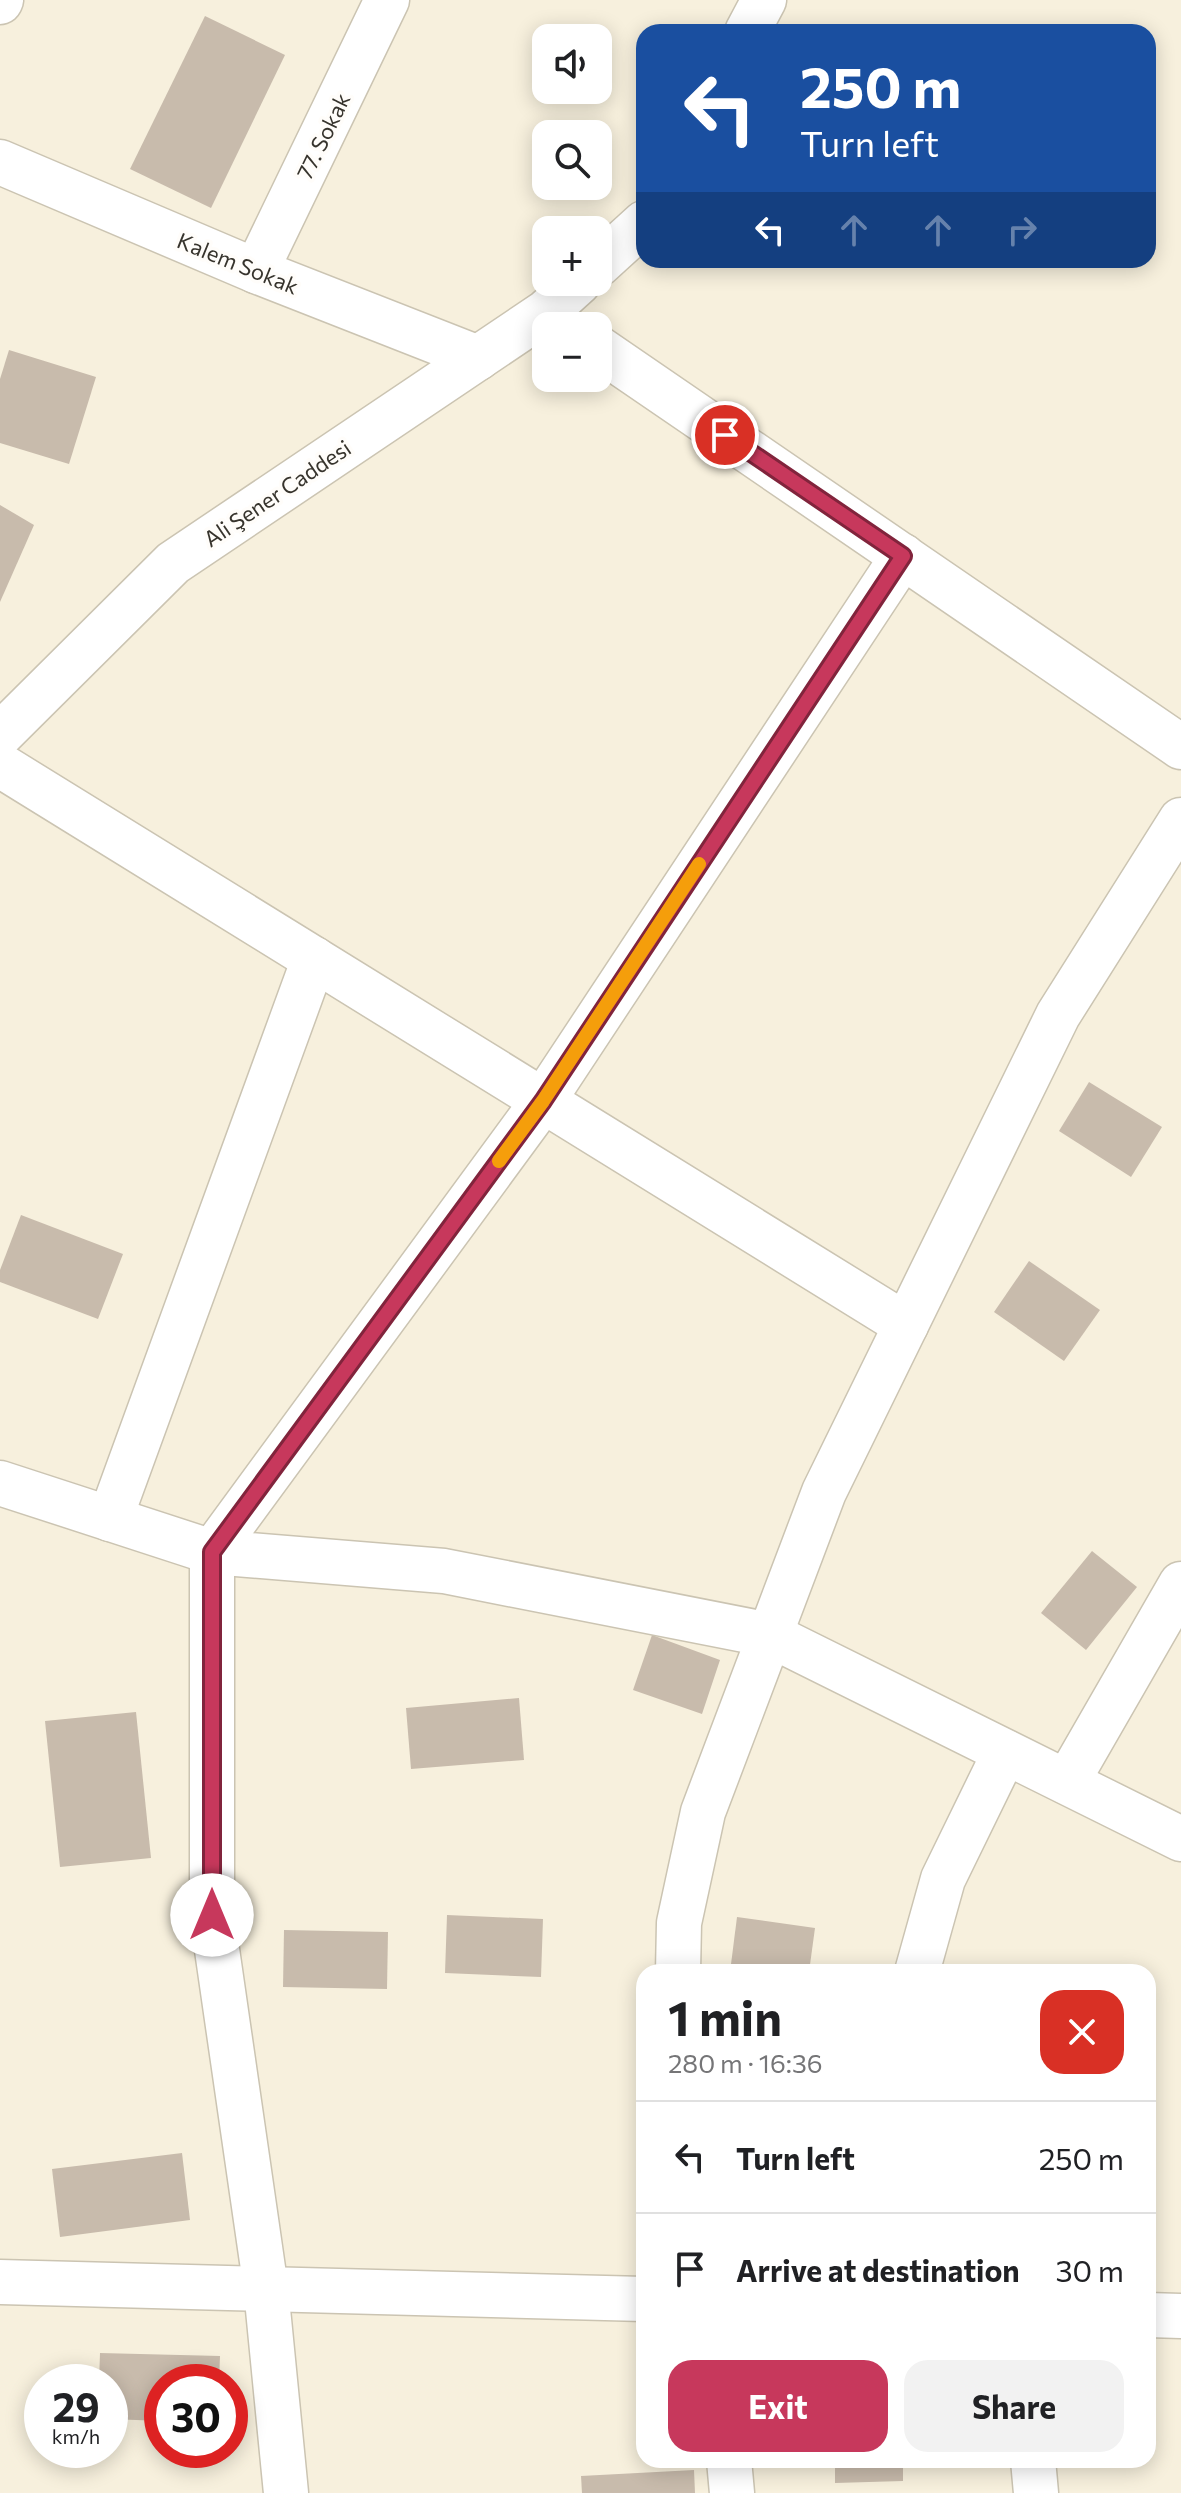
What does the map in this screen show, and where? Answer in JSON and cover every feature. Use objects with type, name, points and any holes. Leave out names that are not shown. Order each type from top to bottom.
[{"type":"street","name":"77. Sokak","points":[[256,271],[387,0]]},
{"type":"street","points":[[751,24],[764,0]]},
{"type":"street","name":"Kalem Sokak","points":[[0,162],[256,271],[478,358]]},
{"type":"street","points":[[612,252],[636,230]]},
{"type":"street","name":"Ali Şener Caddesi","points":[[0,735],[173,563],[478,358],[532,331]]},
{"type":"street","points":[[612,358],[1181,747]]},
{"type":"street","points":[[286,2493],[266,2289],[212,1915],[212,1552],[543,1101],[903,556]]},
{"type":"street","points":[[0,765],[906,1325]]},
{"type":"street","points":[[678,1964],[679,1923],[703,1812],[824,1492],[1058,1015],[1181,820]]},
{"type":"street","points":[[110,1519],[314,959]]},
{"type":"street","points":[[0,1483],[212,1552],[444,1571],[770,1635],[1181,1839]]},
{"type":"street","points":[[1067,1782],[1181,1584]]},
{"type":"street","points":[[919,1964],[943,1879],[1005,1752]]},
{"type":"street","points":[[0,2282],[636,2299]]},
{"type":"street","points":[[1156,2315],[1181,2316]]},
{"type":"street","points":[[730,2468],[732,2493]]},
{"type":"street","points":[[1034,2468],[1036,2493]]},
{"type":"building","points":[[205,16],[285,55],[211,208],[130,169]]},
{"type":"building","points":[[9,350],[96,377],[69,464],[0,443],[0,379]]},
{"type":"building","points":[[0,505],[34,525],[0,602]]},
{"type":"building","points":[[1089,1082],[1162,1127],[1131,1177],[1059,1131]]},
{"type":"building","points":[[21,1215],[123,1254],[98,1319],[0,1282],[0,1270]]},
{"type":"building","points":[[1029,1261],[1100,1310],[1064,1361],[994,1312]]},
{"type":"building","points":[[1092,1551],[1137,1587],[1086,1650],[1041,1613]]},
{"type":"building","points":[[652,1635],[720,1660],[702,1714],[633,1690]]},
{"type":"building","points":[[519,1698],[524,1760],[411,1769],[406,1708]]},
{"type":"building","points":[[136,1712],[151,1858],[60,1867],[45,1721]]},
{"type":"building","points":[[447,1915],[543,1919],[541,1977],[445,1973]]},
{"type":"building","points":[[737,1917],[815,1928],[810,1964],[731,1964]]},
{"type":"building","points":[[284,1930],[388,1932],[387,1989],[283,1987]]},
{"type":"building","points":[[182,2153],[190,2220],[60,2237],[52,2169]]},
{"type":"building","points":[[100,2353],[220,2356],[220,2364],[144,2364],[144,2420],[128,2420],[128,2364],[100,2364]]},
{"type":"building","points":[[835,2468],[903,2468],[903,2481],[835,2483]]},
{"type":"building","points":[[694,2470],[695,2493],[582,2493],[581,2476]]},
{"type":"slow traffic","points":[[499,1161],[543,1101],[699,864]]},
{"type":"route","points":[[212,1915],[212,1552],[543,1101],[903,556],[725,435]]}]
